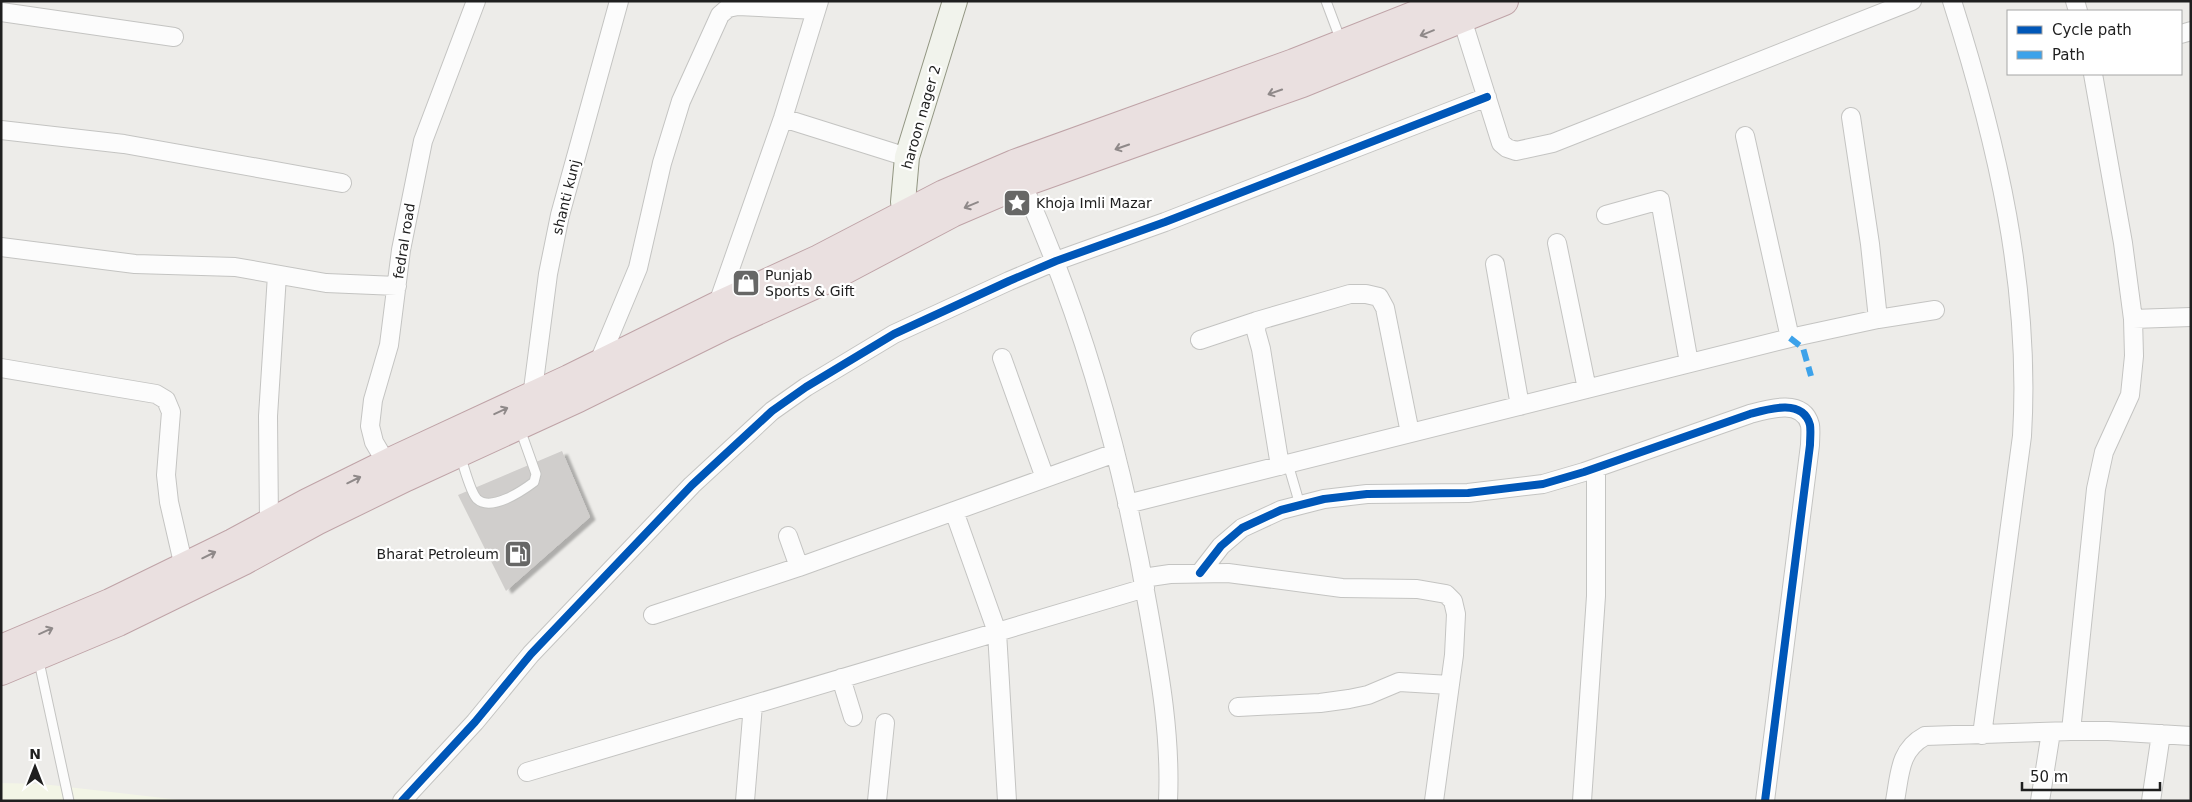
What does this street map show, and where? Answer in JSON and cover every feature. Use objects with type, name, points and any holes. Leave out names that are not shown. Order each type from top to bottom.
[{"type":"highway","points":[[1,650],[110,603],[269,523],[398,470],[459,453],[519,426],[726,324],[828,278],[914,222],[944,194],[1014,164],[1343,44],[1456,10],[1504,1]]},
{"type":"highway","points":[[1,671],[118,622],[243,561],[316,521],[398,470],[532,397],[717,306],[819,259],[914,222],[952,213],[1022,183],[1302,83],[1456,10]]},
{"type":"street","name":"fedral road","points":[[398,470],[374,442],[370,426],[373,400],[389,345],[403,241],[423,141],[476,1]]},
{"type":"street","name":"shanti kunj","points":[[532,397],[548,274],[560,215],[619,1]]},
{"type":"street","name":"haroon nager 2","points":[[914,222],[904,202],[906,157],[955,1]]},
{"type":"street","points":[[1456,10],[1488,97],[1501,142],[1507,148],[1516,151],[1580,133],[1726,73],[1912,1]]},
{"type":"street","points":[[1952,1],[1978,85],[1996,161],[2018,284],[2024,349],[2022,436],[1982,735]]},
{"type":"street","points":[[598,364],[638,268],[662,163],[681,101],[720,15],[728,8],[738,6],[817,6],[783,118],[717,306]]},
{"type":"street","points":[[1,12],[174,37]]},
{"type":"street","points":[[2071,731],[2096,489],[2104,452],[2130,395],[2134,356],[2133,319],[2123,242],[2093,75]]},
{"type":"street","points":[[402,801],[475,722],[531,654],[692,485],[772,411],[843,364],[894,334],[1056,261],[1165,222],[1488,97]]},
{"type":"street","points":[[1851,117],[1870,244],[1878,319]]},
{"type":"street","points":[[783,118],[906,157]]},
{"type":"street","points":[[1,130],[124,144],[342,183]]},
{"type":"street","points":[[1745,136],[1790,338]]},
{"type":"street","points":[[1022,183],[1056,261],[1091,361],[1115,453],[1144,583],[1159,668],[1168,744],[1168,801]]},
{"type":"street","points":[[1606,215],[1660,200],[1689,363]]},
{"type":"street","points":[[1557,243],[1587,389]]},
{"type":"street","points":[[1,247],[106,261],[218,266],[326,283],[397,286]]},
{"type":"street","points":[[1495,264],[1520,406]]},
{"type":"street","points":[[269,523],[268,416],[277,275]]},
{"type":"street","points":[[1200,340],[1350,294],[1366,294],[1379,297],[1385,308],[1410,433]]},
{"type":"street","points":[[1127,504],[1790,338],[1878,319],[1935,310]]},
{"type":"street","points":[[2133,319],[2191,317]]},
{"type":"street","points":[[1257,321],[1256,331],[1284,465]]},
{"type":"street","points":[[1002,358],[1045,478]]},
{"type":"street","points":[[1,368],[156,394],[166,400],[171,412],[166,476],[169,502],[184,567]]},
{"type":"street","points":[[1200,573],[1222,546],[1242,528],[1282,510],[1300,505],[1324,499],[1367,494],[1468,493],[1543,484],[1596,468],[1750,414],[1773,408],[1790,407],[1796,409],[1801,412],[1810,424],[1810,445],[1765,801]]},
{"type":"street","points":[[653,615],[799,567],[1115,453]]},
{"type":"street","points":[[1582,801],[1596,596],[1596,468]]},
{"type":"street","points":[[954,511],[998,632],[1006,801]]},
{"type":"street","points":[[788,536],[799,567]]},
{"type":"street","points":[[527,772],[998,632],[1170,574],[1228,573],[1342,588],[1432,590],[1446,594],[1454,601],[1456,614],[1450,685],[1434,801]]},
{"type":"street","points":[[841,678],[853,717]]},
{"type":"street","points":[[1238,707],[1320,703],[1349,699],[1368,695],[1399,682],[1450,685]]},
{"type":"street","points":[[745,801],[753,705]]},
{"type":"street","points":[[877,801],[885,723]]},
{"type":"street","points":[[1895,801],[1905,755],[1913,743],[1925,736],[2071,731],[2191,736]]},
{"type":"street","points":[[2040,801],[2051,732]]},
{"type":"street","points":[[2151,801],[2161,734]]},
{"type":"lane","points":[[1326,1],[1343,44]]},
{"type":"lane","points":[[459,453],[477,499],[485,504],[496,503],[534,482],[536,474],[519,426]]},
{"type":"lane","points":[[1284,465],[1300,505]]},
{"type":"lane","points":[[38,657],[69,801]]},
{"type":"shaded area","points":[[1,783],[42,784],[189,801],[1,801]]},
{"type":"building","name":"Bharat Petroleum","points":[[562,451],[590,517],[506,591],[458,495]]},
{"type":"marked path","points":[[1790,338],[1803,348],[1811,376]]},
{"type":"cycle path","points":[[402,801],[475,722],[531,654],[692,485],[772,411],[806,387],[894,334],[1009,281],[1056,261],[1165,222],[1487,97]]},
{"type":"cycle path","points":[[1200,573],[1221,546],[1242,528],[1281,510],[1324,499],[1367,494],[1468,493],[1543,484],[1584,472],[1750,414],[1775,408],[1793,408],[1800,411],[1810,425],[1810,445],[1765,801]]},
{"type":"place","name":"Khoja Imli Mazar","points":[[1017,203]]},
{"type":"place","name":"Punjab Sports & Gift","points":[[746,283]]},
{"type":"place","name":"Bharat Petroleum","points":[[518,554]]}]
